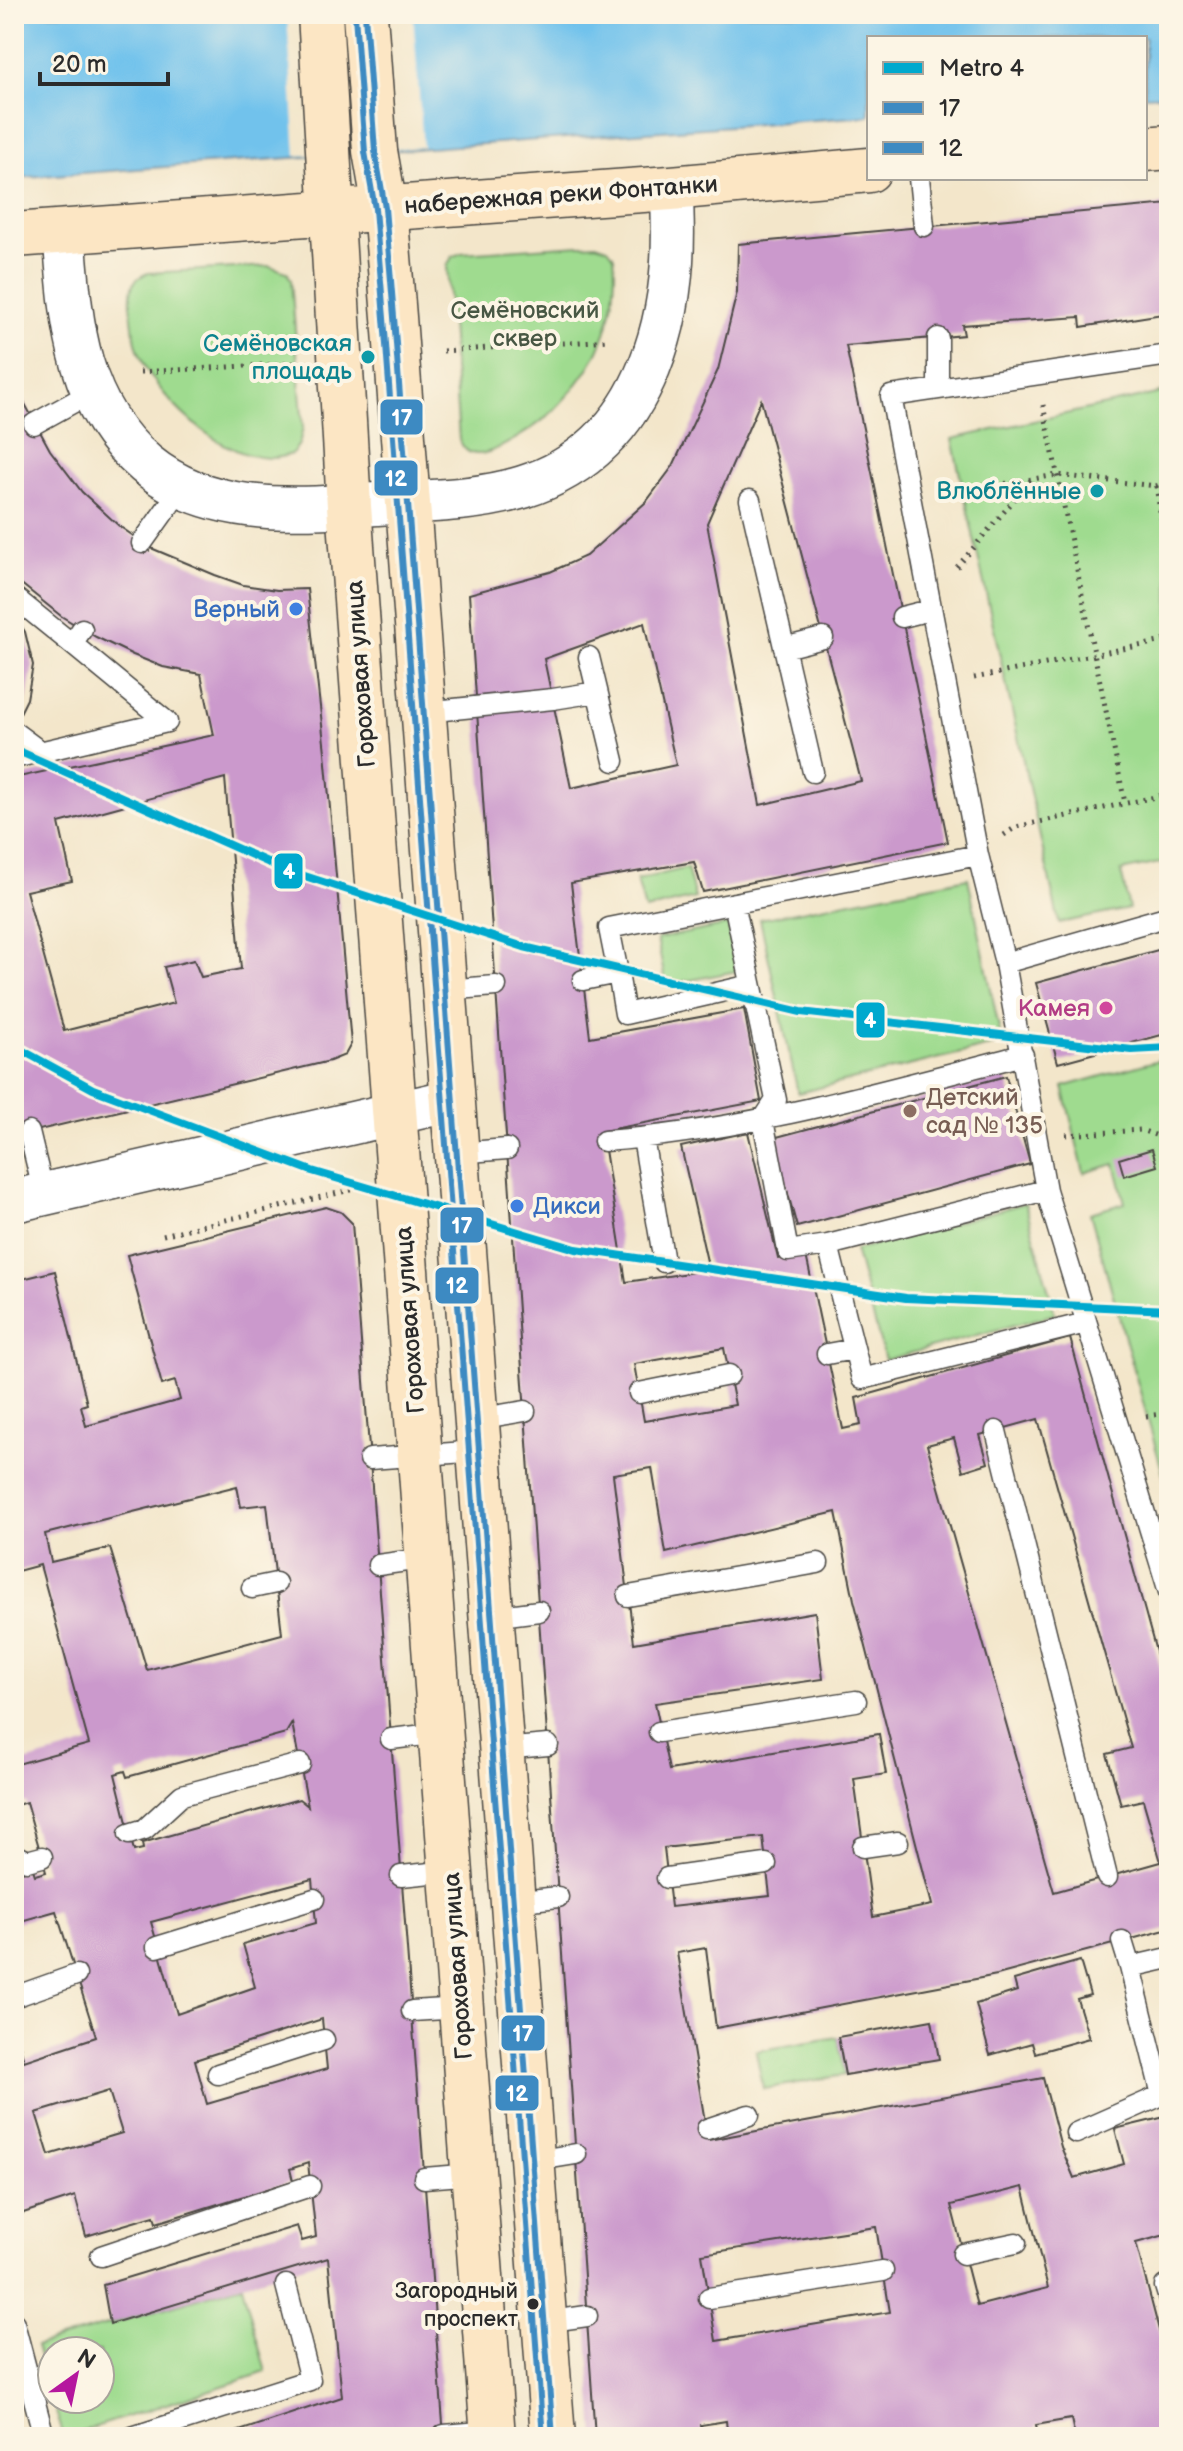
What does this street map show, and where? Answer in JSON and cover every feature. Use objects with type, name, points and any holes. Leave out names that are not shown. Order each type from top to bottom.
[{"type":"main road","name":"Гороховая улица","points":[[320,14],[349,506],[493,2434]]},
{"type":"main road","points":[[365,14],[375,151],[385,208],[408,502],[553,2437]]},
{"type":"main road","points":[[1147,149],[1169,147]]},
{"type":"main road","name":"набережная реки Фонтанки","points":[[14,235],[671,188],[867,170]]},
{"type":"street","points":[[64,231],[72,321],[80,362],[92,392],[114,427],[146,463],[182,487],[240,506],[287,508],[480,497],[524,487],[571,466],[607,436],[633,402],[656,352],[668,311],[675,238],[671,188]]},
{"type":"street","points":[[29,1197],[453,1100]]},
{"type":"lane","points":[[919,180],[924,226]]},
{"type":"lane","points":[[938,338],[938,388]]},
{"type":"lane","points":[[1169,355],[891,396],[978,855],[1005,963],[1023,1055],[1046,1190],[1169,1592]]},
{"type":"lane","points":[[34,424],[92,392]]},
{"type":"lane","points":[[142,543],[182,487]]},
{"type":"lane","points":[[750,500],[813,772]]},
{"type":"lane","points":[[14,597],[77,636],[167,722],[14,758]]},
{"type":"lane","points":[[902,617],[930,610]]},
{"type":"lane","points":[[784,648],[823,638]]},
{"type":"lane","points":[[589,657],[614,761]]},
{"type":"lane","points":[[424,712],[597,692]]},
{"type":"lane","points":[[14,732],[41,752]]},
{"type":"lane","points":[[751,985],[625,1014],[609,928],[978,855]]},
{"type":"lane","points":[[734,903],[776,1100],[763,1120],[788,1251],[828,1245],[1046,1190]]},
{"type":"lane","points":[[1005,963],[1169,916]]},
{"type":"lane","points":[[583,980],[618,973]]},
{"type":"lane","points":[[444,990],[496,986]]},
{"type":"lane","points":[[604,1141],[763,1120],[1023,1055]]},
{"type":"lane","points":[[29,1132],[29,1197]]},
{"type":"lane","points":[[643,1138],[664,1262]]},
{"type":"lane","points":[[457,1153],[507,1149]]},
{"type":"lane","points":[[828,1245],[862,1379],[976,1358],[1086,1323]]},
{"type":"lane","points":[[827,1354],[854,1349]]},
{"type":"lane","points":[[639,1393],[729,1375]]},
{"type":"lane","points":[[370,1459],[420,1455],[478,1435],[525,1411]]},
{"type":"lane","points":[[996,1431],[1107,1877]]},
{"type":"lane","points":[[378,1565],[428,1558]]},
{"type":"lane","points":[[628,1596],[818,1563]]},
{"type":"lane","points":[[252,1588],[276,1583]]},
{"type":"lane","points":[[492,1617],[539,1611]]},
{"type":"lane","points":[[659,1732],[856,1701]]},
{"type":"lane","points":[[391,1739],[441,1733]]},
{"type":"lane","points":[[502,1749],[548,1745]]},
{"type":"lane","points":[[129,1834],[145,1829],[182,1795],[300,1764]]},
{"type":"lane","points":[[863,1847],[898,1842]]},
{"type":"lane","points":[[14,1854],[27,1861],[42,1857]]},
{"type":"lane","points":[[667,1878],[766,1864]]},
{"type":"lane","points":[[401,1876],[451,1871]]},
{"type":"lane","points":[[513,1902],[558,1897]]},
{"type":"lane","points":[[157,1947],[314,1899]]},
{"type":"lane","points":[[1076,2133],[1166,2094],[1122,1941]]},
{"type":"lane","points":[[1130,1967],[1169,1958]]},
{"type":"lane","points":[[14,1997],[76,1975]]},
{"type":"lane","points":[[412,2011],[461,2008]]},
{"type":"lane","points":[[218,2074],[324,2040]]},
{"type":"lane","points":[[707,2129],[749,2115]]},
{"type":"lane","points":[[533,2161],[576,2154]]},
{"type":"lane","points":[[424,2178],[474,2174]]},
{"type":"lane","points":[[101,2256],[310,2186]]},
{"type":"lane","points":[[963,2254],[1016,2243]]},
{"type":"lane","points":[[709,2298],[883,2271]]},
{"type":"lane","points":[[132,2437],[310,2380],[286,2285]]},
{"type":"lane","points":[[1169,2285],[1165,2286],[1169,2299]]},
{"type":"lane","points":[[544,2322],[587,2316]]},
{"type":"lane","points":[[14,2323],[22,2385],[44,2437]]},
{"type":"lane","points":[[444,2435],[493,2434]]},
{"type":"path","points":[[443,351],[610,340]]},
{"type":"path","points":[[140,372],[305,362]]},
{"type":"path","points":[[1037,374],[1125,803]]},
{"type":"path","points":[[909,499],[1057,475],[1156,486],[1169,482]]},
{"type":"path","points":[[930,610],[963,558],[1031,479]]},
{"type":"path","points":[[1156,486],[1169,566]]},
{"type":"path","points":[[945,684],[1169,640]]},
{"type":"path","points":[[978,855],[1016,827],[1169,794]]},
{"type":"path","points":[[1037,1137],[1141,1130],[1169,1140]]},
{"type":"path","points":[[163,1235],[360,1187]]},
{"type":"green space","name":"Семёновский сквер","points":[[596,244],[608,248],[614,256],[615,277],[609,322],[593,360],[567,396],[537,424],[486,453],[469,452],[459,440],[447,266],[452,257],[461,253]]},
{"type":"green space","points":[[269,266],[287,272],[291,280],[303,428],[293,453],[272,458],[249,455],[226,445],[203,431],[164,394],[140,355],[131,300],[135,282],[148,273]]},
{"type":"green space","points":[[1165,392],[1169,409],[1169,861],[1121,871],[1129,909],[1059,923],[952,439]]},
{"type":"green space","points":[[687,868],[695,898],[645,910],[637,880]]},
{"type":"green space","points":[[968,878],[1002,1043],[798,1093],[760,919]]},
{"type":"green space","points":[[728,925],[737,971],[666,985],[657,939]]},
{"type":"green space","points":[[1169,1057],[1169,1495],[1090,1213],[1125,1203],[1115,1164],[1084,1173],[1063,1087]]},
{"type":"green space","points":[[1025,1203],[1055,1314],[885,1360],[855,1250]]},
{"type":"green space","points":[[838,2037],[845,2075],[763,2089],[756,2051]]},
{"type":"green space","points":[[242,2285],[266,2372],[64,2437],[57,2415],[116,2415],[116,2335],[73,2335]]},
{"type":"water","points":[[14,14],[1169,14],[1169,95],[1147,96],[1147,36],[867,36],[867,116],[14,178]]},
{"type":"pier","points":[[287,14],[413,14],[423,147],[296,156]]},
{"type":"building","points":[[1169,204],[1169,313],[1081,327],[1080,317],[962,325],[964,335],[846,346],[948,842],[703,892],[694,862],[571,883],[590,1037],[744,1009],[761,1101],[602,1131],[626,1282],[709,1270],[681,1147],[748,1132],[778,1259],[806,1255],[843,1429],[861,1425],[856,1398],[1070,1338],[1169,1699],[1169,1929],[997,1975],[716,2028],[706,1948],[677,1953],[708,2140],[1043,2078],[1061,2147],[1074,2178],[1124,2164],[1115,2129],[1165,2117],[1169,2135],[1169,2234],[1136,2243],[1169,2368],[1169,2437],[1075,2437],[1071,2419],[1036,2425],[1038,2437],[728,2437],[726,2421],[701,2425],[702,2437],[595,2437],[469,594],[550,572],[586,556],[646,502],[673,466],[718,370],[737,292],[738,244]],"holes":[[[761,400],[861,781],[760,805],[707,523]],[[644,623],[676,765],[571,788],[544,659]],[[724,1348],[735,1405],[644,1421],[634,1364]],[[1038,1419],[1131,1748],[1107,1754],[1121,1805],[1143,1800],[1161,1862],[1054,1892],[927,1445],[954,1438],[963,1471],[988,1463],[980,1435]],[[652,1468],[666,1553],[836,1512],[854,1600],[932,1905],[873,1917],[854,1779],[886,1774],[879,1734],[669,1770],[655,1703],[823,1679],[815,1612],[634,1643],[613,1474]],[[763,1837],[770,1896],[671,1907],[664,1848]],[[1023,2187],[1048,2288],[977,2306],[951,2205]],[[876,2227],[890,2312],[716,2341],[702,2254]]]},
{"type":"building","points":[[14,371],[25,404],[50,450],[82,492],[119,526],[151,548],[243,585],[277,590],[307,589],[351,1044],[345,1055],[14,1136],[14,1044],[22,1042],[14,1010],[14,778],[214,735],[201,674],[163,667],[96,637],[61,616],[14,578]],"holes":[[[225,778],[241,969],[201,977],[194,960],[164,967],[174,1003],[64,1031],[26,891],[72,881],[59,823]]]},
{"type":"building","points":[[14,614],[25,632],[33,665],[27,699],[14,725]]},
{"type":"building","name":"Камея","points":[[1169,947],[1169,1033],[1058,1063],[1036,983]]},
{"type":"building","points":[[1006,1076],[1030,1164],[797,1227],[773,1138]]},
{"type":"building","points":[[1152,1149],[1157,1166],[1124,1176],[1119,1159]]},
{"type":"building","points":[[326,1207],[341,1212],[352,1223],[444,2437],[356,2437],[356,2434],[345,2437],[221,2437],[342,2397],[328,2258],[110,2324],[103,2285],[297,2226],[302,2241],[316,2237],[308,2163],[290,2169],[293,2181],[156,2223],[154,2216],[86,2236],[75,2196],[14,2216],[14,2035],[17,2035],[24,2061],[96,2037],[56,1911],[14,1923],[14,1874],[33,1869],[35,1875],[46,1872],[26,1802],[14,1806],[14,1765],[89,1744],[40,1565],[14,1572],[14,1281],[55,1271],[87,1404],[81,1406],[86,1426],[180,1400],[175,1381],[162,1385],[127,1255]],"holes":[[[237,1486],[241,1507],[267,1504],[282,1634],[147,1670],[110,1548],[51,1562],[45,1534]],[[292,1723],[308,1806],[299,1799],[142,1843],[143,1849],[134,1851],[115,1774],[125,1771],[127,1777],[286,1733]],[[312,1879],[316,1923],[243,1944],[255,1987],[177,2014],[151,1922]],[[322,2019],[327,2069],[207,2104],[195,2060]],[[109,2091],[122,2133],[49,2155],[36,2113]]]},
{"type":"building","points":[[1080,1961],[1090,1995],[1077,1999],[1089,2038],[1035,2053],[1032,2043],[990,2055],[976,2004],[1017,1991],[1014,1980]]},
{"type":"building","points":[[932,2020],[939,2059],[845,2075],[838,2037]]},
{"type":"metro line","name":"4","points":[[14,749],[283,869],[524,947],[801,1012],[1132,1050],[1169,1048]]},
{"type":"metro line","name":"4","points":[[14,1046],[93,1089],[312,1171],[576,1249],[906,1298],[1169,1310]]},
{"type":"transit line","name":"17","points":[[365,14],[375,151],[385,208],[394,317],[553,2437]]},
{"type":"transit line","name":"12","points":[[355,15],[365,152],[375,209],[384,318],[543,2437]]},
{"type":"place","name":"Семёновская площадь","points":[[368,357]]},
{"type":"place","name":"Влюблённые","points":[[1097,491]]},
{"type":"place","name":"Верный","points":[[296,609]]},
{"type":"place","name":"Камея","points":[[1106,1008]]},
{"type":"place","name":"Детский сад № 135","points":[[910,1111]]},
{"type":"place","name":"Дикси","points":[[517,1206]]},
{"type":"place","name":"Загородный проспект","points":[[533,2304]]}]
